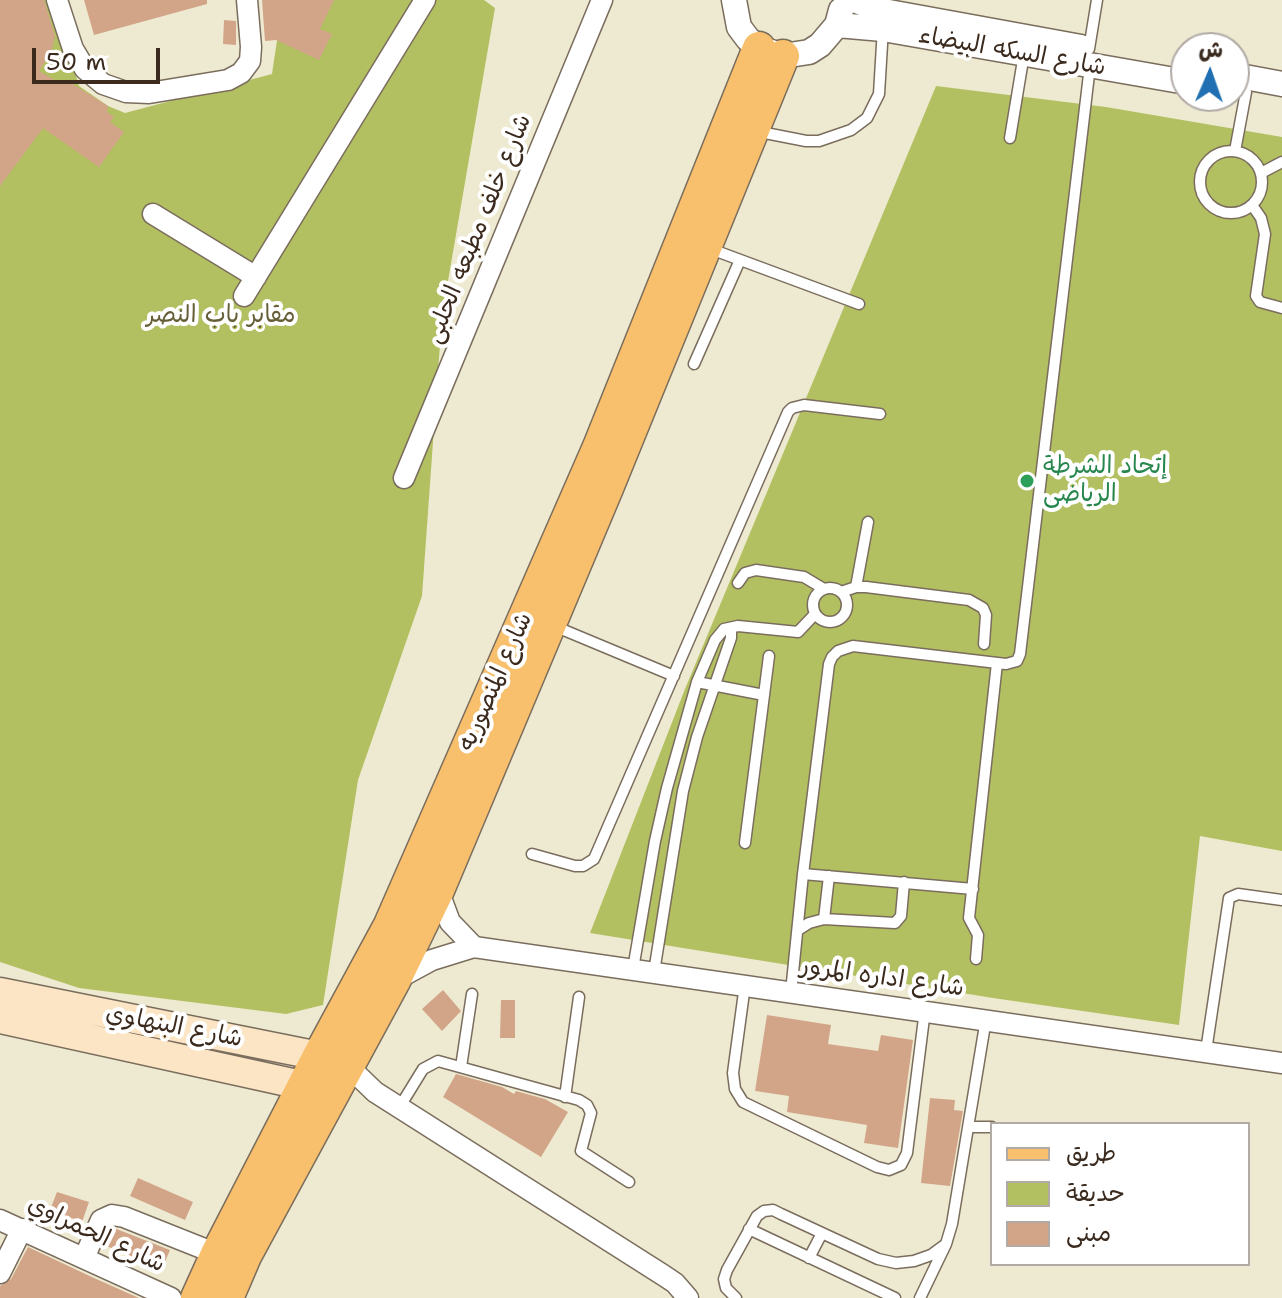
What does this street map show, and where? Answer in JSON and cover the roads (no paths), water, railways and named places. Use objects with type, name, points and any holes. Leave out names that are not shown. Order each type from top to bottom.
[{"type":"main road","name":"شارع المنصوريه","points":[[227,1298],[326,1075],[394,981],[403,931],[438,890],[599,447],[695,243],[771,52]]},
{"type":"main road","name":"شارع المنصوريه","points":[[197,1298],[217,1254],[326,1075],[403,931],[537,619]]},
{"type":"main road","name":"شارع البنهاوي","points":[[0,992],[326,1075]]},
{"type":"main road","name":"شارع البنهاوي","points":[[0,1019],[326,1075]]},
{"type":"street","points":[[57,0],[73,49],[85,69],[103,84],[126,92],[149,93],[228,80],[241,73],[250,61],[247,0]]},
{"type":"street","points":[[244,296],[425,0]]},
{"type":"street","name":"شارع خلف مطبعه الحلبى","points":[[404,478],[602,0]]},
{"type":"street","points":[[734,0],[739,27],[771,52],[809,52],[830,36],[837,25],[841,0]]},
{"type":"street","name":"شارع السكه البيضاء","points":[[854,0],[883,20],[1024,54],[1170,65]]},
{"type":"street","name":"شارع السكه البيضاء","points":[[837,25],[883,20],[1089,57],[1170,78]]},
{"type":"street","points":[[1250,85],[1282,84]]},
{"type":"street","points":[[1250,90],[1282,99]]},
{"type":"street","points":[[153,214],[256,277]]},
{"type":"street","points":[[438,890],[450,922],[474,947]]},
{"type":"street","name":"شارع اداره المرور","points":[[394,981],[432,960],[474,947],[1282,1063]]},
{"type":"street","points":[[326,1075],[375,1092],[663,1275],[688,1298]]},
{"type":"street","points":[[326,1075],[675,1298]]},
{"type":"street","points":[[84,1258],[101,1220],[112,1215],[217,1254]]},
{"type":"street","name":"شارع الحمراوي","points":[[0,1220],[171,1298]]},
{"type":"street","points":[[0,1273],[22,1229]]},
{"type":"lane","points":[[791,992],[803,874],[832,657],[845,647],[853,646],[1011,664],[1017,661],[1020,654],[1097,0]]},
{"type":"lane","points":[[742,127],[819,141],[851,130],[867,118],[879,94],[883,20]]},
{"type":"lane","points":[[1010,138],[1024,54]]},
{"type":"lane","points":[[1235,151],[1237,112]]},
{"type":"lane","points":[[1235,151],[1255,162],[1261,173],[1259,195],[1252,205],[1232,214],[1210,206],[1199,186],[1205,164],[1213,156],[1235,151]]},
{"type":"lane","points":[[1261,173],[1282,162]]},
{"type":"lane","points":[[1252,205],[1261,218],[1265,234],[1256,296],[1260,302],[1282,308]]},
{"type":"lane","points":[[695,243],[859,304]]},
{"type":"lane","points":[[694,364],[740,260]]},
{"type":"lane","points":[[532,854],[575,866],[583,866],[594,859],[788,412],[804,405],[880,414]]},
{"type":"lane","points":[[856,587],[868,522]]},
{"type":"lane","points":[[738,583],[745,573],[756,570],[804,577],[824,589],[833,588],[841,592],[847,605],[841,618],[827,622],[815,614]]},
{"type":"lane","points":[[841,592],[856,587],[977,603],[986,615],[984,644]]},
{"type":"lane","points":[[644,970],[655,841],[677,748],[697,682],[715,640],[724,629],[731,628],[752,626],[798,632],[815,614],[814,599],[824,589]]},
{"type":"lane","points":[[537,619],[674,676]]},
{"type":"lane","points":[[644,970],[683,791],[697,737],[731,638],[731,628]]},
{"type":"lane","points":[[745,843],[769,656]]},
{"type":"lane","points":[[976,959],[978,935],[969,918],[997,663]]},
{"type":"lane","points":[[697,682],[764,695]]},
{"type":"lane","points":[[803,874],[973,889]]},
{"type":"lane","points":[[824,919],[829,876]]},
{"type":"lane","points":[[798,930],[824,919],[895,923],[901,916],[904,882]]},
{"type":"lane","points":[[1206,1051],[1229,898],[1238,894],[1282,900]]},
{"type":"lane","points":[[745,985],[733,1073],[735,1089],[743,1102],[889,1170],[901,1165],[907,1153],[925,1010]]},
{"type":"lane","points":[[461,1067],[472,994]]},
{"type":"lane","points":[[565,1097],[579,997]]},
{"type":"lane","points":[[920,1298],[946,1244],[956,1204],[986,1019]]},
{"type":"lane","points":[[399,1108],[423,1069],[429,1063],[438,1061],[565,1097],[587,1105],[591,1113],[580,1147],[583,1154],[629,1182]]},
{"type":"lane","points":[[969,1127],[990,1127]]},
{"type":"lane","points":[[736,1298],[726,1288],[724,1279],[749,1229],[764,1211],[773,1210],[878,1259],[896,1263],[931,1255],[946,1244]]},
{"type":"lane","points":[[749,1229],[895,1298]]},
{"type":"lane","points":[[809,1258],[822,1233]]},
{"type":"place","name":"إتحاد الشرطة الرياضى","points":[[1027,481]]},
{"type":"park label","name":"مقابر باب النصر","points":[[221,316]]}]
